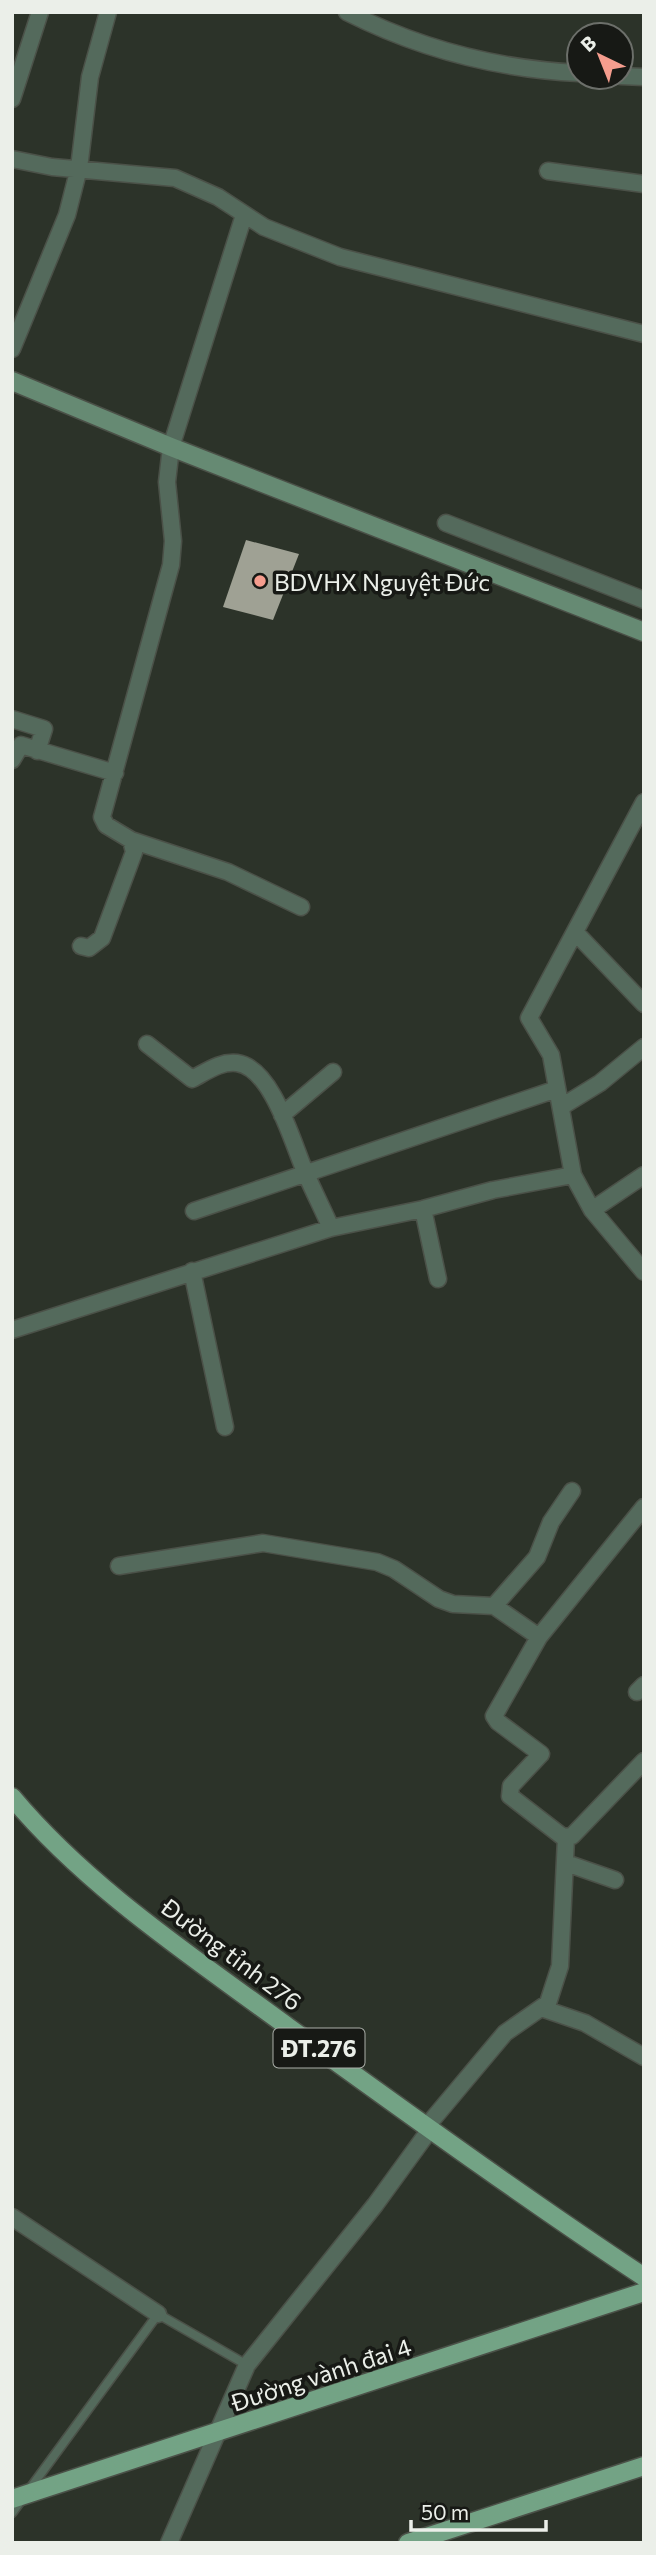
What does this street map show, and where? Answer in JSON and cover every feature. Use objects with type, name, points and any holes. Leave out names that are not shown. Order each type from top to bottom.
[{"type":"main road","points":[[12,381],[171,447],[644,632]]},
{"type":"main road","name":"Đường tỉnh 276","points":[[12,1797],[80,1867],[220,1977],[518,2193],[644,2277]]},
{"type":"main road","name":"Đường vành đai 4","points":[[19,2497],[644,2292]]},
{"type":"main road","points":[[408,2543],[644,2466]]},
{"type":"street","points":[[12,99],[40,12]]},
{"type":"street","points":[[12,349],[66,215],[79,168],[90,77],[108,12]]},
{"type":"street","points":[[348,12],[376,27],[453,54],[488,63],[565,72]]},
{"type":"street","points":[[12,159],[52,167],[175,178],[218,197],[264,227],[340,257],[644,334]]},
{"type":"street","points":[[548,171],[644,184]]},
{"type":"street","points":[[244,215],[171,447],[167,482],[173,541],[171,565],[102,817],[106,825],[131,840],[228,872],[301,907]]},
{"type":"street","points":[[446,523],[644,600]]},
{"type":"street","points":[[12,719],[44,729],[37,751]]},
{"type":"street","points":[[12,760],[21,746],[115,773]]},
{"type":"street","points":[[644,802],[529,1018],[551,1055],[573,1175],[592,1210],[644,1272]]},
{"type":"street","points":[[81,946],[89,948],[102,938],[134,852],[131,840]]},
{"type":"street","points":[[575,932],[644,1004]]},
{"type":"street","points":[[147,1044],[192,1079],[220,1064],[237,1063],[252,1069],[266,1085],[282,1115],[331,1228]]},
{"type":"street","points":[[561,1107],[600,1083],[644,1047]]},
{"type":"street","points":[[282,1115],[333,1072]]},
{"type":"street","points":[[194,1211],[557,1089]]},
{"type":"street","points":[[12,1330],[331,1228],[423,1209],[481,1192],[573,1175]]},
{"type":"street","points":[[592,1210],[644,1175]]},
{"type":"street","points":[[423,1209],[438,1279]]},
{"type":"street","points":[[192,1271],[225,1427]]},
{"type":"street","points":[[494,1606],[537,1558],[551,1522],[572,1491]]},
{"type":"street","points":[[566,1838],[510,1796],[511,1786],[541,1754],[495,1719],[497,1708],[539,1637],[644,1507]]},
{"type":"street","points":[[119,1566],[263,1543],[377,1562],[394,1569],[439,1599],[453,1604],[494,1606],[539,1637]]},
{"type":"street","points":[[566,1838],[572,1836],[644,1761]]},
{"type":"street","points":[[544,2009],[561,1966],[566,1838]]},
{"type":"street","points":[[566,1863],[615,1880]]},
{"type":"street","points":[[169,2543],[247,2365],[375,2205],[429,2127],[505,2033],[530,2012],[544,2009],[585,2023],[644,2057]]},
{"type":"street","points":[[12,2217],[158,2314]]},
{"type":"lane","points":[[12,2513],[19,2497],[158,2314],[247,2365]]},
{"type":"building","name":"BDVHX Nguyệt Đức","points":[[246,540],[299,554],[273,620],[223,607]]},
{"type":"place","name":"BDVHX Nguyệt Đức","points":[[260,581]]}]
